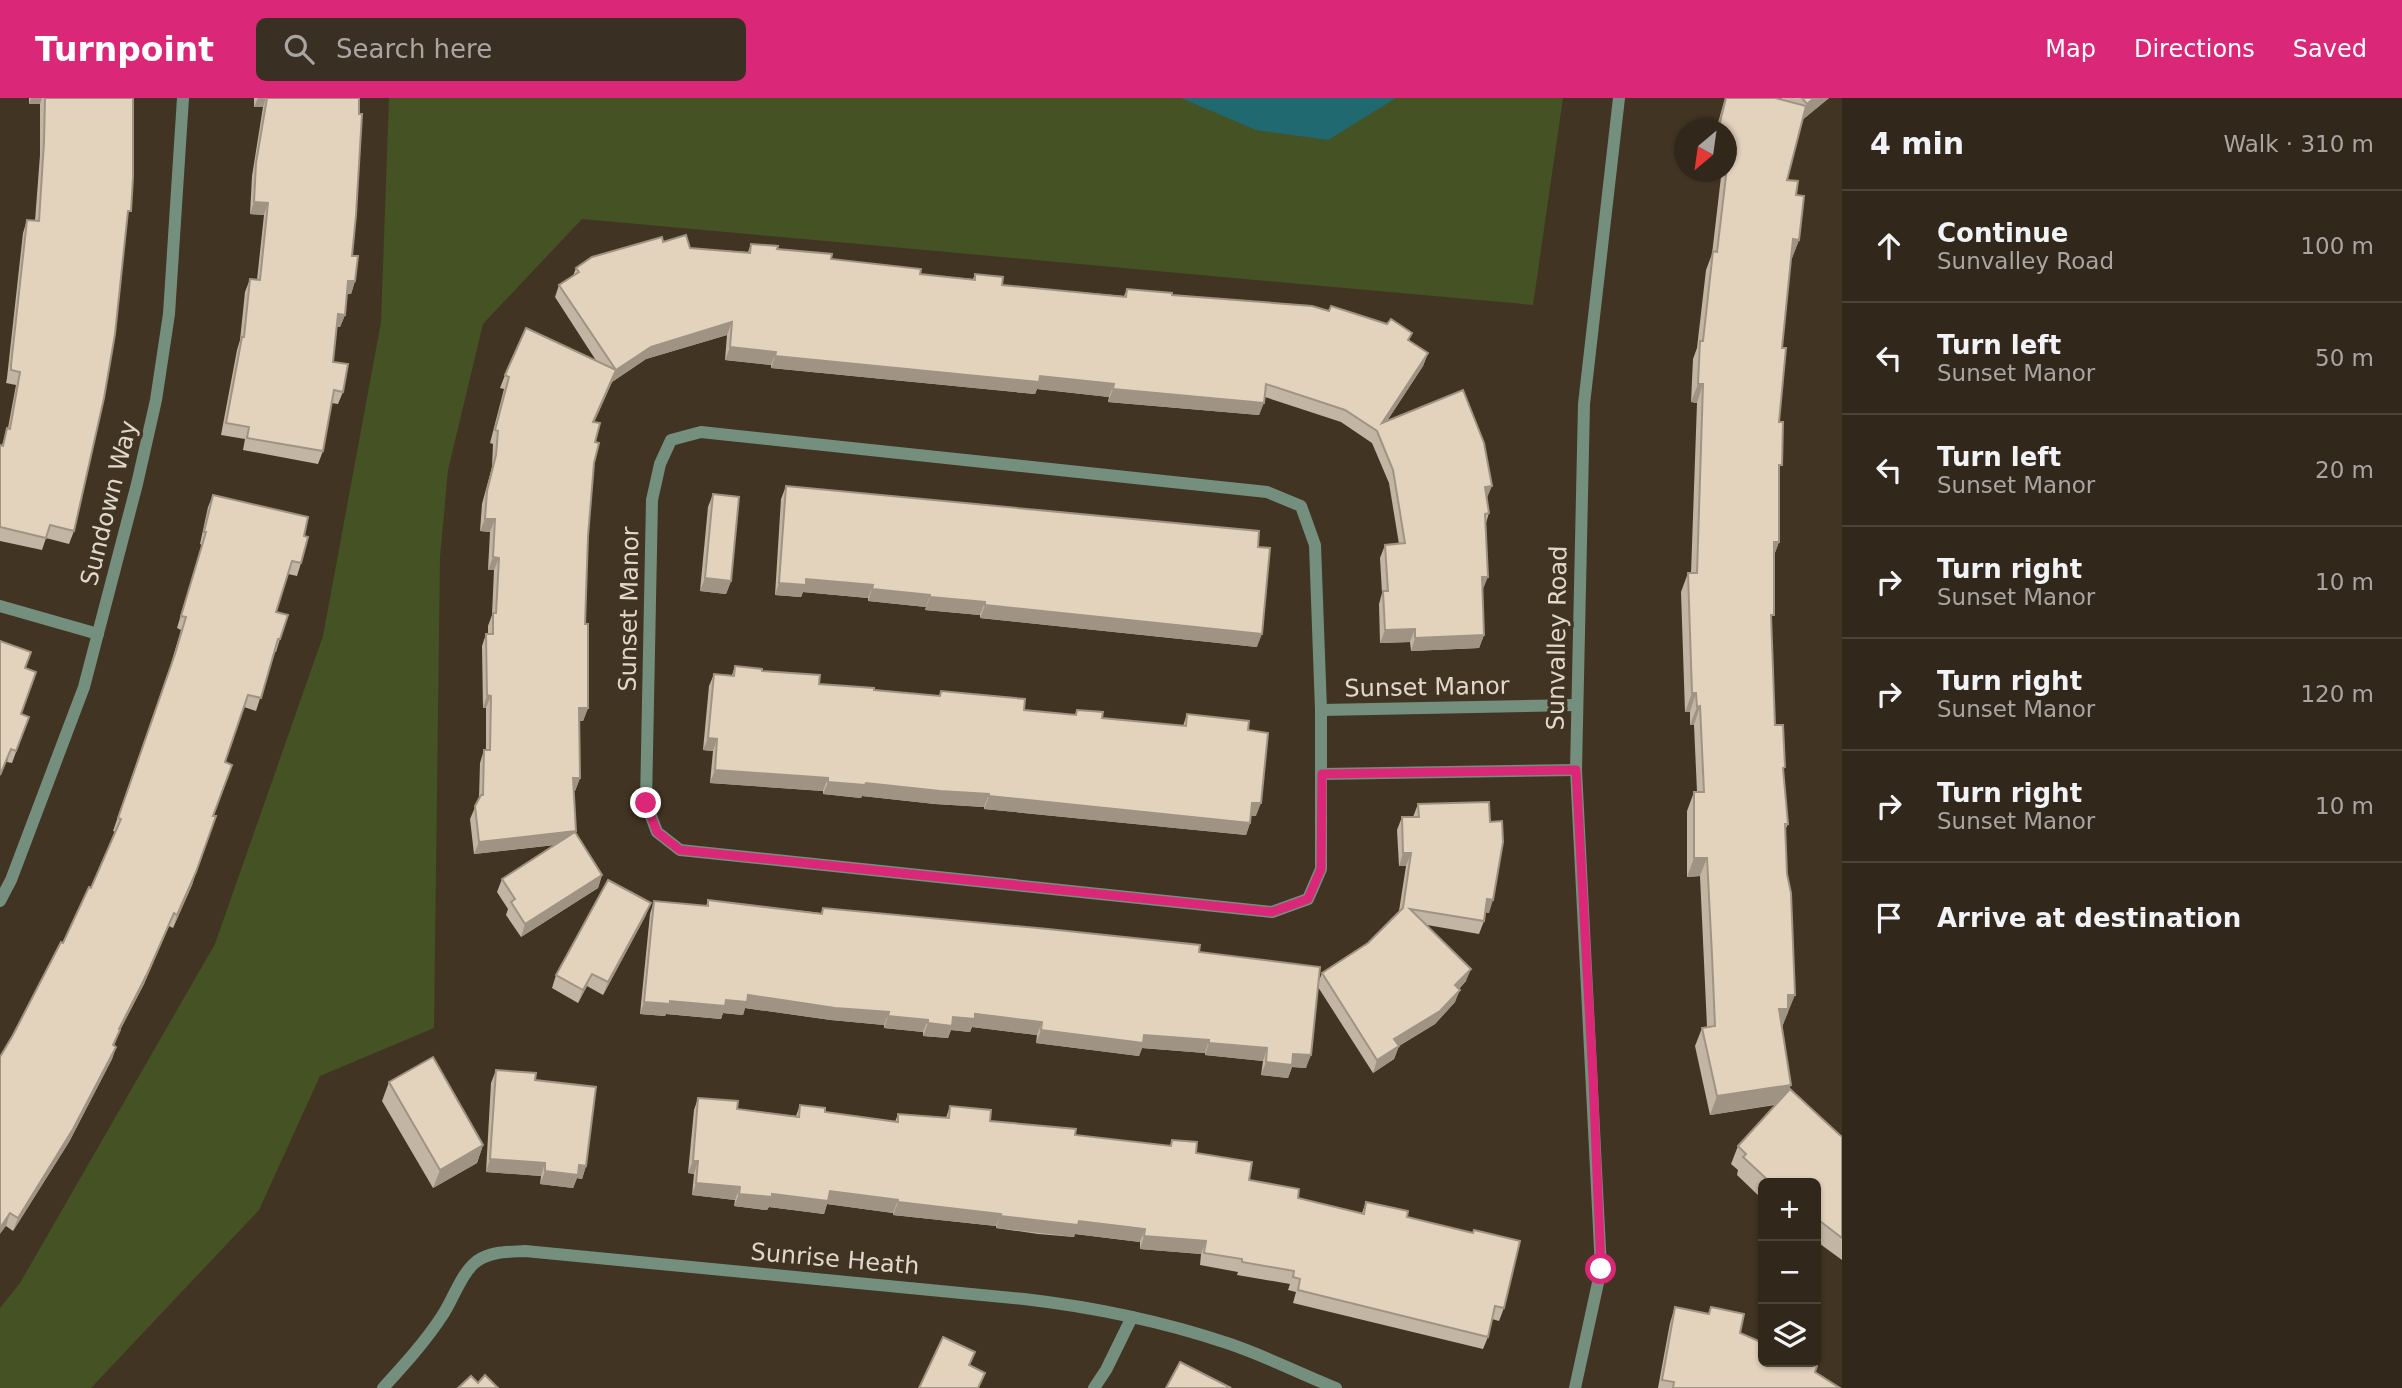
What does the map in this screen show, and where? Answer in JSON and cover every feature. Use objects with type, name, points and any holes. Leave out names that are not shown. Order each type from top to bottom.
[{"type":"street","name":"Sundown Way","points":[[0,901],[11,880],[84,687],[156,400],[169,314],[183,98]]},
{"type":"street","name":"Sunvalley Road","points":[[1575,1388],[1601,1269],[1576,770],[1584,404],[1619,98]]},
{"type":"street","name":"Sunset Manor","points":[[701,432],[1267,492],[1301,506],[1315,545],[1322,774],[1321,869],[1308,899],[1272,912],[680,850],[657,832],[646,803],[652,500],[660,464],[671,440],[701,432]]},
{"type":"street","points":[[0,606],[99,634]]},
{"type":"street","name":"Sunset Manor","points":[[1321,710],[1576,705]]},
{"type":"street","points":[[1322,774],[1576,770]]},
{"type":"street","name":"Sunrise Heath","points":[[383,1388],[425,1340],[477,1261],[497,1253],[525,1251],[1024,1298],[1132,1317],[1230,1344],[1336,1388]]},
{"type":"street","points":[[1094,1388],[1132,1317]]},
{"type":"green space","points":[[389,98],[1563,98],[1533,305],[582,219],[483,324],[448,470],[440,557],[434,1028],[320,1076],[259,1210],[91,1388],[0,1388],[0,1308],[20,1283],[215,944],[323,636],[381,322]]},
{"type":"water","points":[[1181,98],[1396,98],[1328,140],[1256,130]]},
{"type":"building","points":[[45,98],[133,98],[131,211],[128,211],[115,334],[104,398],[74,531],[50,525],[46,538],[0,527],[0,445],[3,446],[7,428],[10,429],[20,372],[11,370],[11,365],[27,220],[39,221]]},
{"type":"building","points":[[267,98],[359,98],[359,114],[362,114],[352,256],[358,256],[355,281],[348,281],[345,315],[338,314],[333,362],[348,364],[343,392],[334,390],[323,451],[247,438],[249,427],[226,423],[244,337],[250,279],[260,280],[268,203],[254,202],[256,163]]},
{"type":"building","points":[[1726,98],[1775,98],[1806,106],[1787,180],[1798,181],[1796,195],[1804,196],[1799,240],[1793,239],[1782,348],[1786,348],[1779,422],[1783,422],[1782,465],[1779,465],[1779,542],[1774,542],[1774,615],[1771,615],[1775,725],[1783,725],[1783,768],[1788,824],[1785,824],[1787,874],[1791,893],[1795,995],[1788,995],[1788,1009],[1779,1009],[1791,1085],[1717,1096],[1702,1028],[1715,1026],[1707,858],[1694,858],[1694,792],[1704,792],[1700,706],[1697,707],[1696,693],[1692,693],[1688,573],[1697,573],[1703,384],[1698,384],[1700,341],[1703,341],[1713,251],[1717,252],[1725,182],[1737,182],[1737,119],[1721,119]]},
{"type":"building","points":[[1802,98],[1814,98],[1807,104]]},
{"type":"building","points":[[686,235],[690,248],[750,253],[751,244],[778,246],[777,249],[832,254],[831,259],[921,269],[920,274],[975,280],[975,274],[1003,277],[1002,285],[1126,297],[1127,289],[1312,306],[1329,311],[1331,306],[1387,324],[1391,319],[1412,333],[1408,340],[1428,353],[1382,423],[1463,390],[1484,443],[1492,486],[1485,487],[1489,513],[1485,514],[1488,577],[1482,577],[1484,635],[1415,638],[1415,629],[1385,630],[1383,591],[1388,591],[1385,545],[1405,543],[1393,470],[1377,431],[1345,410],[1266,384],[1264,403],[1113,389],[1114,384],[1040,376],[1039,382],[775,356],[776,352],[730,347],[732,322],[651,347],[616,370],[559,285],[579,272],[576,268],[592,257],[662,237],[663,242]]},
{"type":"building","points":[[526,328],[616,370],[593,422],[600,423],[595,442],[599,443],[594,463],[588,536],[585,624],[588,624],[588,708],[579,708],[580,778],[573,778],[576,831],[479,842],[475,806],[483,795],[484,750],[490,750],[491,696],[487,695],[486,634],[493,634],[499,558],[493,557],[495,519],[485,519],[487,491],[496,455],[498,431],[495,430],[509,377],[505,375]]},
{"type":"building","points":[[786,486],[1259,531],[1258,547],[1270,548],[1262,634],[985,605],[985,602],[872,589],[873,585],[806,579],[806,585],[779,583]]},
{"type":"building","points":[[713,494],[739,497],[731,581],[705,578]]},
{"type":"building","points":[[213,495],[308,517],[304,536],[308,537],[301,563],[292,561],[276,612],[288,615],[261,698],[248,695],[225,762],[232,765],[196,872],[119,1029],[113,1045],[116,1047],[73,1129],[18,1218],[10,1213],[0,1228],[0,1057],[61,942],[63,943],[89,887],[91,888],[121,819],[118,818],[186,617],[181,616],[206,532]]},
{"type":"building","points":[[0,641],[31,652],[25,668],[36,672],[21,714],[29,717],[16,751],[11,749],[0,775]]},
{"type":"building","points":[[735,666],[762,671],[820,675],[819,684],[940,696],[941,691],[1025,699],[1024,710],[1076,715],[1077,710],[1103,712],[1102,718],[1186,726],[1187,714],[1249,721],[1248,730],[1268,733],[1261,803],[1252,803],[1250,823],[989,794],[828,782],[828,778],[715,770],[717,739],[708,738],[714,674],[734,676]]},
{"type":"building","points":[[1489,802],[1490,822],[1502,821],[1503,842],[1493,900],[1487,899],[1484,921],[1410,909],[1471,969],[1455,985],[1460,990],[1440,1011],[1394,1039],[1399,1046],[1377,1060],[1322,973],[1368,943],[1403,908],[1411,853],[1403,853],[1402,817],[1419,817],[1418,804]]},
{"type":"building","points":[[575,832],[602,875],[525,924],[511,902],[515,899],[502,879]]},
{"type":"building","points":[[608,880],[651,903],[608,982],[592,974],[583,990],[556,975]]},
{"type":"building","points":[[708,900],[822,914],[823,908],[1200,945],[1199,952],[1320,967],[1311,1055],[1293,1054],[1292,1065],[1266,1062],[1267,1048],[1209,1043],[1209,1040],[1144,1035],[1143,1043],[1041,1030],[1042,1022],[975,1014],[975,1019],[953,1017],[952,1026],[928,1023],[928,1020],[888,1016],[889,1012],[835,1008],[748,995],[747,1002],[726,1000],[725,1006],[670,1001],[670,1004],[644,1002],[654,901],[708,906]]},
{"type":"building","points":[[433,1057],[483,1145],[440,1170],[389,1082]]},
{"type":"building","points":[[496,1070],[536,1073],[535,1080],[596,1087],[586,1166],[579,1165],[578,1175],[545,1171],[545,1163],[490,1159]]},
{"type":"building","points":[[1790,1089],[1842,1137],[1842,1238],[1821,1222],[1821,1178],[1766,1178],[1743,1157],[1746,1154],[1738,1146]]},
{"type":"building","points":[[698,1098],[738,1101],[737,1109],[799,1117],[800,1105],[825,1108],[825,1112],[898,1122],[898,1114],[949,1118],[950,1106],[991,1110],[990,1121],[1076,1129],[1075,1135],[1171,1146],[1172,1140],[1197,1142],[1196,1153],[1252,1162],[1249,1180],[1299,1189],[1298,1198],[1364,1214],[1366,1202],[1408,1211],[1407,1217],[1520,1241],[1504,1308],[1495,1306],[1488,1337],[1298,1290],[1300,1279],[1293,1277],[1294,1271],[1204,1253],[1206,1241],[1144,1236],[1145,1229],[1000,1216],[1001,1214],[830,1191],[828,1201],[772,1194],[772,1197],[739,1194],[740,1187],[696,1183],[698,1161],[693,1161]]},
{"type":"building","points":[[1675,1307],[1709,1314],[1711,1307],[1744,1314],[1740,1333],[1758,1341],[1758,1367],[1817,1367],[1815,1372],[1840,1388],[1673,1388],[1674,1382],[1662,1380]]},
{"type":"building","points":[[943,1337],[975,1352],[969,1365],[985,1373],[978,1388],[919,1388]]},
{"type":"building","points":[[1180,1362],[1231,1388],[1166,1388]]},
{"type":"building","points":[[485,1375],[498,1388],[458,1388],[471,1376],[478,1383]]},
{"type":"route","points":[[646,803],[657,832],[680,850],[1272,912],[1308,899],[1321,869],[1322,774],[1576,770],[1601,1269]]}]
